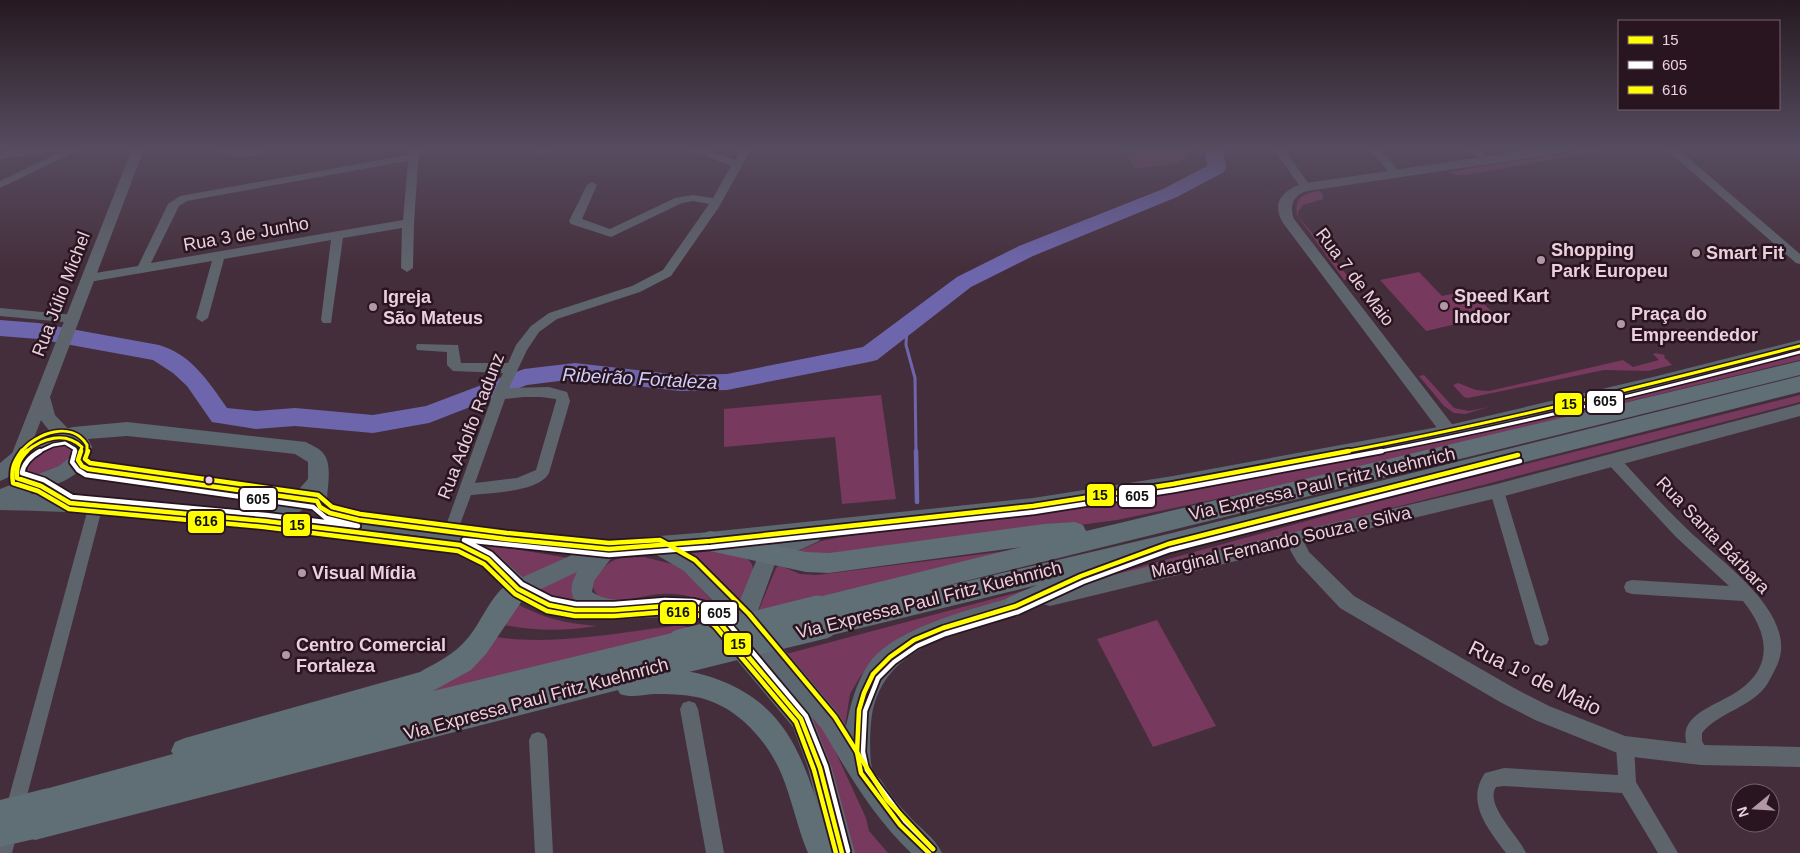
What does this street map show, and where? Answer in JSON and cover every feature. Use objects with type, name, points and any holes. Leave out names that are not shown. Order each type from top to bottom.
[{"type":"main road","points":[[0,473],[40,443],[67,436],[127,429],[299,447],[316,458],[318,466],[316,483],[317,501],[320,508],[330,513],[359,520],[609,549],[710,541],[1033,506],[1116,494],[1449,432],[1653,384],[1800,346]]},
{"type":"main road","name":"Via Expressa Paul Fritz Kuehnrich","points":[[821,617],[1102,535],[1315,486],[1800,368]]},
{"type":"main road","name":"Via Expressa Paul Fritz Kuehnrich","points":[[0,813],[47,794],[164,770],[821,617],[1168,544],[1800,384]]},
{"type":"main road","points":[[0,497],[60,475],[78,460],[82,447],[79,441],[67,436]]},
{"type":"main road","points":[[17,461],[15,471],[17,478],[25,483],[37,483],[58,498],[70,503]]},
{"type":"main road","points":[[264,521],[289,511],[302,501],[316,483]]},
{"type":"main road","points":[[0,502],[96,505],[264,521],[460,545],[488,558],[518,589],[549,605],[575,610],[614,610],[665,606],[692,607],[706,611],[720,622],[801,719],[810,736],[826,787],[842,853]]},
{"type":"main road","points":[[744,618],[768,554],[828,528]]},
{"type":"main road","points":[[710,541],[806,562],[829,563],[1044,534],[1074,532],[1102,535]]},
{"type":"main road","points":[[1016,606],[1081,576],[1168,544]]},
{"type":"main road","points":[[657,545],[691,565],[744,618],[830,721],[861,773],[900,825],[929,853]]},
{"type":"main road","points":[[0,800],[47,794],[134,766],[425,682],[462,662],[478,646],[496,616],[518,589],[609,549]]},
{"type":"main road","points":[[609,549],[584,577],[582,588],[584,599],[592,606],[614,610]]},
{"type":"main road","name":"Marginal Fernando Souza e Silva","points":[[861,773],[858,752],[859,710],[873,674],[890,657],[914,640],[943,628],[1016,606]]},
{"type":"main road","name":"Via Expressa Paul Fritz Kuehnrich","points":[[0,834],[569,691],[681,651]]},
{"type":"main road","points":[[569,691],[652,682],[672,682],[697,685],[723,694],[744,705],[767,725],[783,746],[796,775],[815,839],[823,853]]},
{"type":"street","name":"Rua Júlio Michel","points":[[17,461],[123,189]]},
{"type":"street","points":[[142,269],[174,204],[184,198],[231,189]]},
{"type":"street","points":[[408,268],[408,223],[411,189]]},
{"type":"street","points":[[590,189],[575,221],[611,233],[679,200],[693,198],[716,202]]},
{"type":"street","name":"Rua Adolfo Radunz","points":[[451,531],[510,372],[521,348],[535,330],[553,316],[636,289],[667,273],[723,189]]},
{"type":"street","name":"Rua 7 de Maio","points":[[1300,189],[1296,190],[1285,202],[1284,210],[1288,220],[1449,432]]},
{"type":"street","points":[[1718,189],[1800,260]]},
{"type":"street","name":"Rua 3 de Junho","points":[[89,278],[337,237],[408,223]]},
{"type":"street","points":[[327,320],[337,237]]},
{"type":"street","points":[[202,318],[219,257]]},
{"type":"street","points":[[0,312],[72,323]]},
{"type":"street","points":[[422,348],[453,348],[454,364],[458,368],[510,372]]},
{"type":"street","points":[[467,490],[527,482],[537,478],[542,473],[563,401],[562,396],[558,393],[502,392]]},
{"type":"street","points":[[42,397],[48,418],[67,436]]},
{"type":"street","name":"Marginal Fernando Souza e Silva","points":[[1016,606],[1497,491],[1800,410]]},
{"type":"street","name":"Rua Santa Bárbara","points":[[1613,460],[1682,534],[1746,594],[1762,615],[1771,636],[1772,658],[1760,681],[1744,697],[1720,709],[1696,725],[1693,733],[1693,742],[1701,755]]},
{"type":"street","points":[[1497,491],[1541,639]]},
{"type":"street","points":[[3,853],[96,505]]},
{"type":"street","name":"Rua 1º de Maio","points":[[1293,539],[1303,557],[1348,602],[1542,713],[1625,746],[1701,755],[1800,757]]},
{"type":"street","points":[[1632,587],[1746,594]]},
{"type":"street","points":[[689,709],[715,853]]},
{"type":"street","points":[[538,740],[544,853]]},
{"type":"street","points":[[1625,746],[1628,784],[1669,853]]},
{"type":"street","points":[[1517,853],[1497,825],[1487,806],[1484,790],[1491,778],[1504,776],[1628,784]]},
{"type":"shaded area","points":[[1320,191],[1323,199],[1303,205],[1298,212],[1298,216],[1350,279],[1344,280],[1297,215],[1297,204],[1301,197]]},
{"type":"shaded area","name":"Speed Kart Indoor","points":[[1419,272],[1442,296],[1470,290],[1495,315],[1426,331],[1380,280]]},
{"type":"shaded area","points":[[1653,354],[1665,355],[1664,357],[1672,365],[1648,371],[1604,370],[1468,398],[1464,397],[1453,385],[1458,383],[1476,390],[1489,391],[1623,360],[1633,367],[1659,360]]},
{"type":"shaded area","points":[[1800,354],[1800,360],[1293,483],[1117,520],[836,557],[789,555],[821,541],[847,536],[1105,504],[1307,467],[1554,414]]},
{"type":"shaded area","points":[[1424,375],[1454,408],[1469,411],[1489,407],[1465,414],[1454,413],[1444,406],[1419,376]]},
{"type":"shaded area","points":[[881,395],[896,499],[842,504],[835,437],[724,447],[724,409]]},
{"type":"shaded area","points":[[1800,395],[1800,402],[1104,581],[1103,577],[1383,500]]},
{"type":"shaded area","points":[[60,443],[68,445],[73,449],[71,456],[62,467],[48,473],[34,474],[28,472],[29,460],[37,452]]},
{"type":"shaded area","points":[[484,544],[575,559],[528,581]]},
{"type":"shaded area","points":[[1021,549],[758,612],[776,568],[779,565],[800,574],[817,575]]},
{"type":"shaded area","points":[[719,550],[740,555],[751,562],[753,574],[739,605],[687,554]]},
{"type":"shaded area","points":[[644,557],[676,565],[690,575],[715,605],[689,596],[676,594],[610,600],[602,598],[595,592],[592,582],[609,563],[619,559]]},
{"type":"shaded area","points":[[584,567],[575,602],[550,595],[539,588]]},
{"type":"shaded area","points":[[1026,590],[1026,595],[926,625],[902,636],[880,653],[860,677],[850,694],[845,726],[786,654]]},
{"type":"shaded area","points":[[519,605],[557,620],[597,626],[550,630],[504,625],[512,609]]},
{"type":"shaded area","points":[[1157,620],[1216,726],[1153,747],[1097,639]]},
{"type":"shaded area","points":[[682,625],[699,632],[227,747],[401,697],[496,637],[542,640],[566,639]]},
{"type":"shaded area","points":[[803,707],[826,731],[866,818],[869,831],[888,853],[852,853]]},
{"type":"waterway","name":"Ribeirão Fortaleza","points":[[0,328],[38,331],[159,353],[181,367],[195,380],[220,416],[256,420],[295,417],[373,424],[429,414],[524,377],[575,371],[680,383],[727,382],[869,354],[964,282],[1026,251],[1178,189]]},
{"type":"waterway","points":[[907,325],[906,345],[915,378],[916,452]]},
{"type":"waterway","points":[[916,451],[917,502]]},
{"type":"transit line","name":"15","points":[[842,853],[820,768],[801,719],[719,622],[706,611],[692,607],[665,606],[614,610],[575,610],[549,605],[518,589],[488,559],[460,545],[265,521],[70,503],[41,486],[17,478],[18,462],[23,454],[39,443],[48,439],[65,437],[73,439],[82,447],[78,460],[82,466],[88,469],[317,501],[320,507],[330,513],[359,520],[506,539],[609,549],[710,541],[1033,506],[1173,484],[1449,432],[1653,384],[1800,346]]},
{"type":"transit line","name":"605","points":[[848,851],[826,766],[806,716],[724,618],[709,605],[693,601],[665,600],[614,604],[576,604],[551,599],[522,584],[491,554],[464,540],[609,555],[711,547],[1034,512],[1174,490],[1450,438],[1654,390],[1800,352]]},
{"type":"transit line","name":"616","points":[[836,853],[814,770],[796,722],[715,626],[703,617],[691,613],[665,612],[614,616],[575,616],[547,611],[515,594],[484,564],[458,551],[264,527],[69,509],[38,491],[13,483],[11,471],[15,460],[23,449],[34,440],[60,431],[72,432],[87,443],[88,449],[85,459],[90,463],[318,495],[332,507],[360,514],[507,533],[609,543],[660,540],[695,560],[749,614],[835,717],[887,800],[933,849]]},
{"type":"transit line","name":"605","points":[[65,443],[75,449],[72,462],[78,470],[86,475],[313,507],[316,512],[326,518],[358,526],[266,515],[72,497],[44,480],[22,473],[23,466],[36,453],[47,447],[65,443]]},
{"type":"transit line","name":"15","points":[[929,853],[900,825],[861,773],[857,752],[859,710],[864,693],[873,674],[890,657],[914,640],[943,628],[1016,606],[1081,576],[1168,544],[1518,455]]},
{"type":"transit line","name":"605","points":[[933,849],[905,821],[867,770],[863,752],[865,711],[878,678],[894,662],[917,646],[945,634],[1018,612],[1083,582],[1170,550],[1520,461]]},
{"type":"place","name":"Smart Fit","points":[[1696,253]]},
{"type":"place","name":"Shopping Park Europeu","points":[[1541,260]]},
{"type":"place","name":"Speed Kart Indoor","points":[[1444,306]]},
{"type":"place","name":"Igreja São Mateus","points":[[373,307]]},
{"type":"place","name":"Praça do Empreendedor","points":[[1621,324]]},
{"type":"place","name":"Visual Mídia","points":[[302,573]]},
{"type":"place","name":"Centro Comercial Fortaleza","points":[[286,655]]}]
